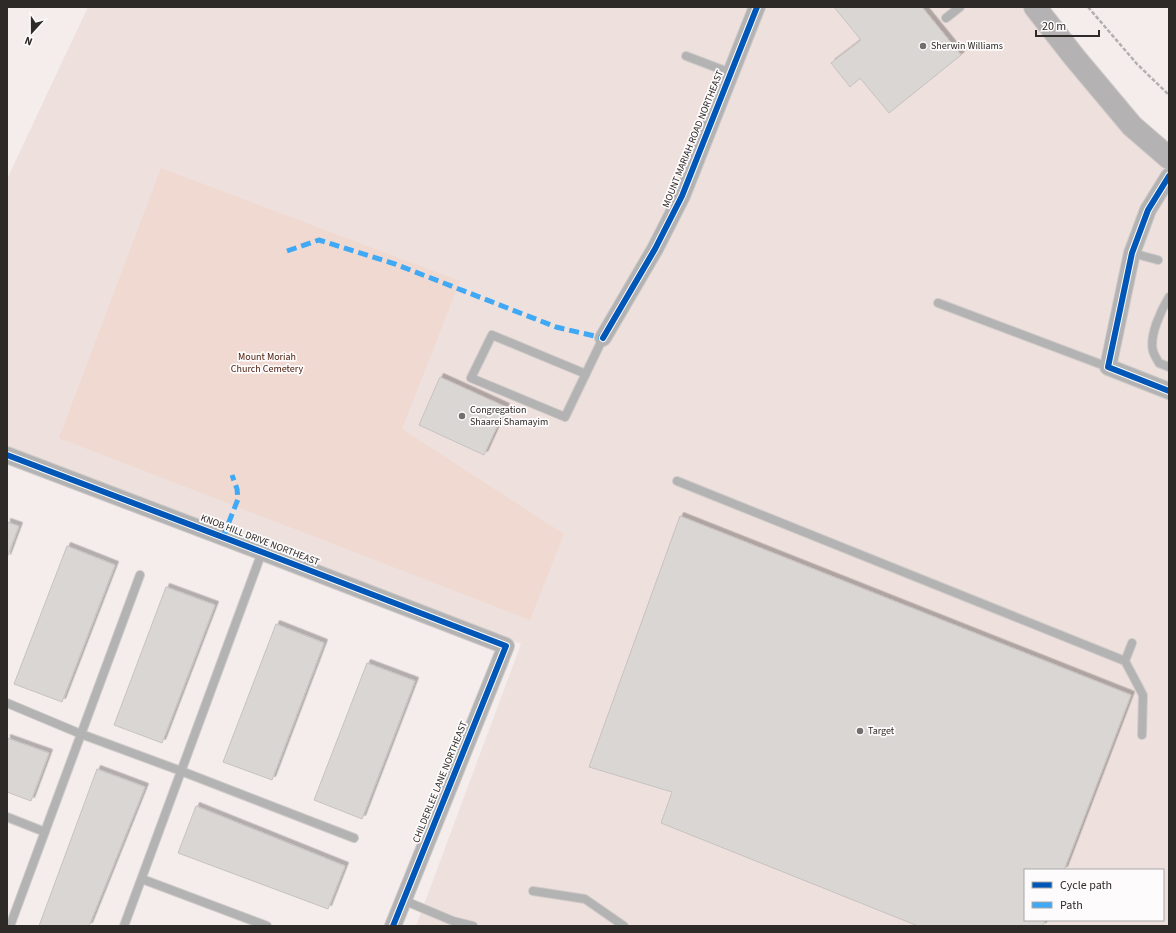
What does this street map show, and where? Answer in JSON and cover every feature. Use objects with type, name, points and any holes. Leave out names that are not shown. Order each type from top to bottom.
[{"type":"main road","points":[[1035,7],[1075,58],[1132,126],[1169,158]]},
{"type":"street","name":"MOUNT MARIAH ROAD NORTHEAST","points":[[603,338],[655,249],[682,196],[757,7]]},
{"type":"street","points":[[1169,176],[1148,210],[1132,253],[1108,367],[1169,391]]},
{"type":"street","name":"KNOB HILL DRIVE NORTHEAST","points":[[7,455],[506,646]]},
{"type":"street","name":"CHILDERLEE LANE NORTHEAST","points":[[393,926],[506,646]]},
{"type":"lane","points":[[946,18],[960,7]]},
{"type":"lane","points":[[686,56],[731,72]]},
{"type":"lane","points":[[1132,253],[1158,260]]},
{"type":"lane","points":[[1169,297],[1157,321],[1152,340],[1153,351],[1159,363],[1169,367]]},
{"type":"lane","points":[[938,303],[1108,367]]},
{"type":"lane","points":[[586,374],[492,336],[471,378],[565,417],[586,374],[603,338]]},
{"type":"lane","points":[[677,481],[1125,661],[1143,695],[1142,735]]},
{"type":"lane","points":[[124,926],[262,552]]},
{"type":"lane","points":[[10,926],[140,575]]},
{"type":"lane","points":[[1125,661],[1132,643]]},
{"type":"lane","points":[[7,704],[81,734],[354,838]]},
{"type":"lane","points":[[7,817],[45,832]]},
{"type":"lane","points":[[142,879],[267,926]]},
{"type":"lane","points":[[533,891],[585,899],[624,926]]},
{"type":"lane","points":[[403,900],[451,924],[473,926]]},
{"type":"path","points":[[1088,7],[1137,64],[1169,95]]},
{"type":"shaded area","points":[[88,7],[1028,7],[1169,149],[1169,926],[416,926],[521,644],[264,545],[7,451],[7,179]]},
{"type":"green space","name":"Mount Moriah Church Cemetery","points":[[161,168],[460,281],[402,429],[564,534],[530,620],[59,438]]},
{"type":"building","points":[[834,7],[922,7],[961,55],[889,113],[860,78],[850,87],[831,63],[861,40]]},
{"type":"building","name":"Congregation Shaarei Shamayim","points":[[440,377],[506,407],[484,455],[419,425]]},
{"type":"building","name":"Target","points":[[680,516],[1131,695],[1064,869],[1024,869],[1024,921],[1045,921],[1043,926],[918,926],[661,823],[672,792],[589,767]]},
{"type":"building","points":[[7,522],[19,526],[7,558]]},
{"type":"building","points":[[67,546],[115,565],[62,702],[14,684]]},
{"type":"building","points":[[166,587],[215,605],[162,743],[114,725]]},
{"type":"building","points":[[276,624],[324,643],[272,780],[223,762]]},
{"type":"building","points":[[367,663],[415,681],[362,819],[314,800]]},
{"type":"building","points":[[7,738],[49,753],[31,801],[7,792]]},
{"type":"building","points":[[97,769],[145,787],[89,926],[39,926]]},
{"type":"building","points":[[196,806],[345,866],[328,909],[178,853]]},
{"type":"marked path","points":[[287,251],[319,240],[395,264],[556,327],[603,338]]},
{"type":"marked path","points":[[223,537],[238,499],[237,489],[232,475]]},
{"type":"cycle path","points":[[603,338],[655,249],[682,196],[757,7]]},
{"type":"cycle path","points":[[1169,176],[1148,210],[1132,253],[1108,367],[1169,391]]},
{"type":"cycle path","points":[[7,455],[506,646],[393,926]]},
{"type":"place","name":"Sherwin Williams","points":[[923,46]]},
{"type":"place","name":"Congregation Shaarei Shamayim","points":[[462,416]]},
{"type":"place","name":"Target","points":[[860,731]]}]
